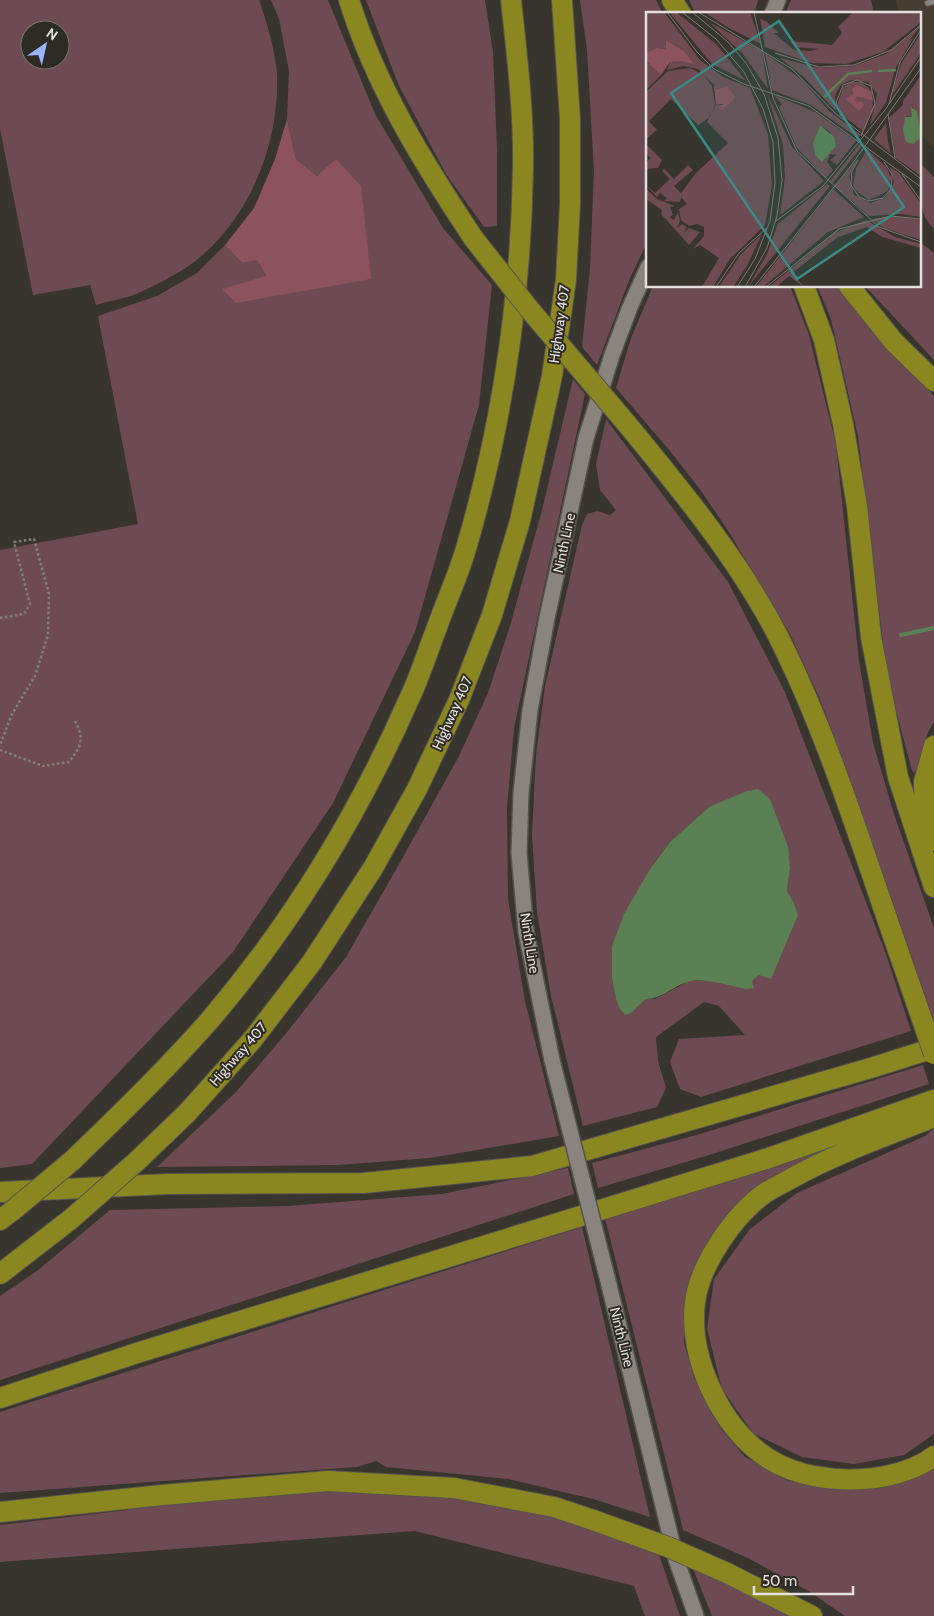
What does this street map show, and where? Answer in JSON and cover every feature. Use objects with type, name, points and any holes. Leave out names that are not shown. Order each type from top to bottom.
[{"type":"highway","points":[[349,0],[357,25],[381,82],[415,148],[474,239],[530,310],[684,493],[719,540],[775,631],[798,678],[829,753],[934,1054]]},
{"type":"highway","points":[[6,1216],[73,1160],[157,1078],[210,1020],[259,957],[321,867],[365,790],[411,696],[464,554],[488,462],[505,380],[518,272],[524,166],[520,87],[511,0]]},
{"type":"highway","name":"Highway 407","points":[[0,1274],[71,1219],[137,1161],[187,1113],[253,1039],[312,962],[373,868],[417,789],[459,700],[492,615],[520,521],[552,376],[566,280],[570,204],[570,119],[562,0]]},
{"type":"highway","points":[[805,288],[824,340],[844,424],[857,506],[871,637],[898,777],[934,887]]},
{"type":"highway","points":[[851,288],[894,342],[934,381]]},
{"type":"highway","points":[[934,746],[924,782],[925,821],[934,858]]},
{"type":"highway","points":[[874,1067],[934,1037]]},
{"type":"highway","points":[[0,1192],[168,1184],[364,1183],[532,1166],[934,1048]]},
{"type":"highway","points":[[0,1398],[137,1353],[769,1158],[934,1100]]},
{"type":"highway","points":[[934,1117],[818,1164],[765,1194],[737,1219],[718,1244],[704,1272],[695,1302],[695,1335],[705,1377],[720,1409],[745,1441],[769,1459],[800,1472],[840,1480],[880,1478],[909,1469],[934,1456]]},
{"type":"highway","points":[[0,1512],[162,1495],[328,1481],[454,1488],[554,1507],[594,1520],[668,1547],[727,1573],[812,1616]]},
{"type":"main road","points":[[773,12],[778,0]]},
{"type":"main road","name":"Ninth Line","points":[[646,271],[612,354],[586,438],[547,618],[530,710],[521,793],[519,853],[526,932],[552,1060],[676,1559],[696,1616]]},
{"type":"path","points":[[0,618],[24,614],[30,604],[14,542],[34,539],[49,594],[48,635],[35,676],[12,714],[0,745]]},
{"type":"path","points":[[0,750],[43,766],[69,762],[79,748],[81,734],[75,721]]},
{"type":"shaded area","points":[[0,0],[259,0],[274,55],[277,74],[277,101],[266,155],[244,205],[228,227],[211,248],[190,265],[156,285],[131,296],[96,305],[90,285],[33,295],[0,129]]},
{"type":"shaded area","points":[[271,0],[328,0],[375,114],[443,228],[492,285],[479,405],[415,632],[333,803],[233,952],[32,1164],[0,1168],[0,550],[138,524],[98,316],[157,296],[197,273],[225,245],[242,263],[257,259],[266,277],[371,279],[317,176],[296,159],[287,119],[289,71],[279,19]]},
{"type":"shaded area","points":[[366,0],[485,0],[493,52],[497,149],[497,226],[484,227],[446,174],[399,86]]},
{"type":"shaded area","points":[[580,0],[656,0],[662,12],[646,12],[646,245],[630,278],[597,365],[582,347],[590,268],[594,171],[587,50]]},
{"type":"shaded area","points":[[689,0],[758,0],[755,12],[695,12]]},
{"type":"shaded area","points":[[791,0],[871,0],[874,12],[786,12]]},
{"type":"shaded area","points":[[896,0],[934,0],[934,148],[922,136],[922,12],[898,12]]},
{"type":"shaded area","points":[[287,119],[296,159],[317,176],[336,159],[361,186],[371,279],[236,303],[222,289],[266,276],[257,260],[242,263],[225,245],[254,208],[275,159]]},
{"type":"shaded area","points":[[922,165],[934,177],[934,228],[924,215],[922,207]]},
{"type":"shaded area","points":[[922,244],[934,253],[934,360],[867,288],[922,288]]},
{"type":"shaded area","points":[[652,288],[791,288],[809,335],[836,445],[859,661],[873,743],[894,814],[934,928],[934,1021],[848,773],[819,697],[789,632],[727,529],[699,488],[616,388],[631,338]]},
{"type":"shaded area","points":[[818,288],[843,288],[864,317],[934,396],[934,722],[928,732],[915,773],[912,771],[887,676],[858,436],[831,319]]},
{"type":"shaded area","points":[[573,379],[585,394],[514,728],[507,808],[508,899],[525,1001],[559,1136],[430,1158],[338,1165],[157,1167],[236,1092],[288,1031],[346,957],[459,756],[488,693],[510,626],[542,510]]},
{"type":"shaded area","points":[[606,419],[728,582],[785,692],[886,954],[911,1031],[701,1097],[680,1089],[670,1062],[679,1039],[745,1035],[719,1006],[704,1002],[656,1037],[658,1061],[666,1088],[657,1107],[583,1126],[551,996],[537,912],[532,836],[536,755],[545,686],[582,525],[587,514],[597,511],[610,515],[616,510],[600,490],[596,464]],"holes":[[[709,807],[790,869],[787,891],[793,901],[759,975],[752,981],[689,981],[655,999],[646,999],[632,1012],[616,999],[612,978],[612,946],[650,869],[670,842]]]},
{"type":"shaded area","points":[[758,789],[770,799],[788,847],[790,869],[787,891],[798,915],[771,979],[759,975],[752,981],[754,988],[746,989],[709,981],[688,982],[662,995],[646,999],[632,1012],[625,1015],[616,999],[612,978],[612,946],[624,914],[650,869],[670,842],[709,807],[747,791]]},
{"type":"shaded area","points":[[923,1065],[929,1084],[706,1156],[598,1188],[592,1163],[700,1134]]},
{"type":"shaded area","points":[[934,1129],[934,1434],[904,1455],[854,1464],[802,1457],[753,1433],[722,1389],[707,1329],[714,1279],[750,1229],[797,1193],[925,1136]]},
{"type":"shaded area","points":[[865,1133],[765,1183],[729,1211],[707,1244],[688,1293],[684,1343],[695,1380],[721,1429],[745,1457],[786,1480],[816,1486],[934,1467],[934,1616],[845,1616],[810,1592],[748,1558],[683,1530],[605,1218]]},
{"type":"shaded area","points":[[568,1168],[574,1194],[0,1380],[0,1296],[37,1271],[110,1210],[288,1206],[442,1194]]},
{"type":"shaded area","points":[[582,1227],[650,1517],[593,1499],[508,1479],[386,1467],[376,1461],[357,1467],[0,1493],[0,1412]]},
{"type":"shaded area","points":[[407,1488],[523,1501],[655,1543],[680,1616],[645,1616],[634,1586],[415,1531],[0,1562],[0,1525],[128,1510],[175,1498]]},
{"type":"shaded area","points":[[688,1556],[807,1616],[712,1616]]},
{"type":"waterway","points":[[901,635],[934,628]]}]
